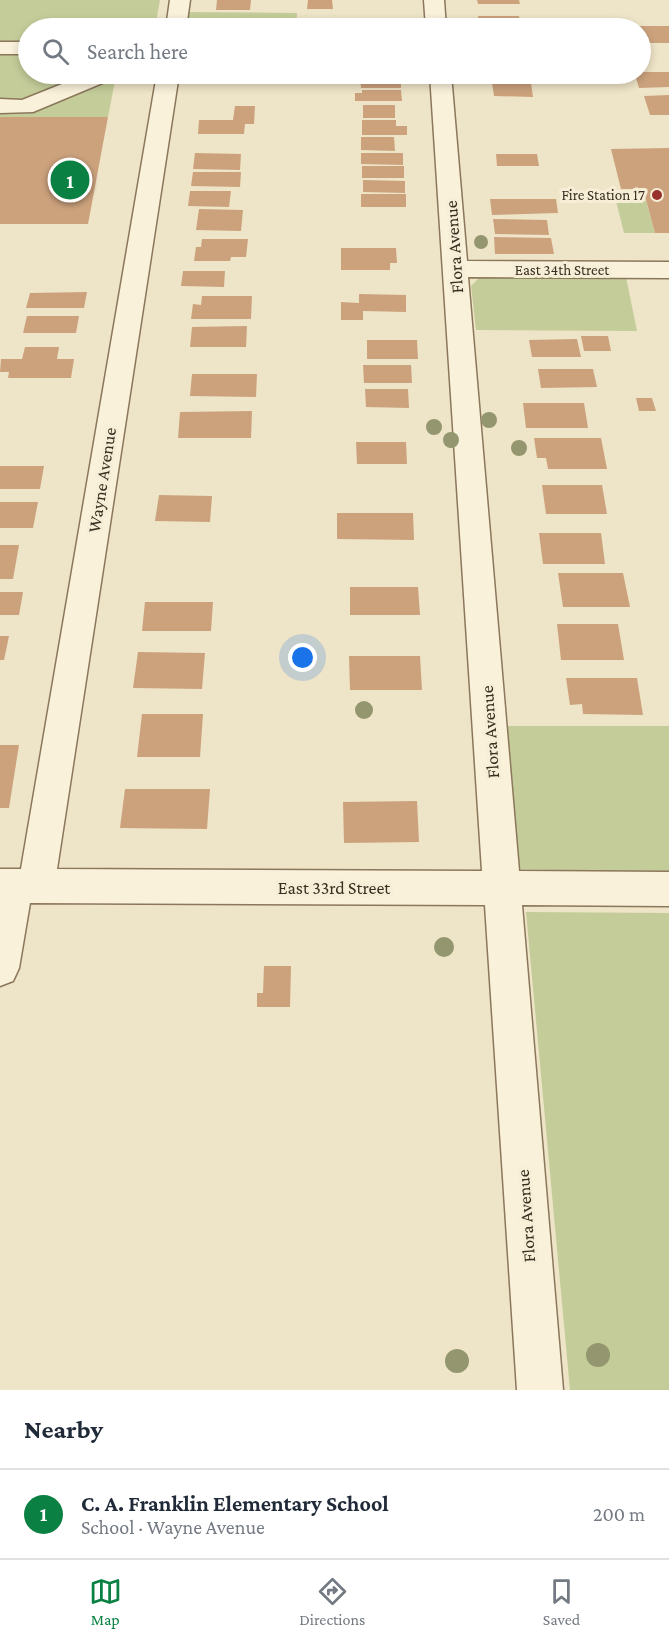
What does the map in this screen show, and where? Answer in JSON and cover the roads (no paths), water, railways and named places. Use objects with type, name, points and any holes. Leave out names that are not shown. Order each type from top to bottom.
[{"type":"street","points":[[177,18],[180,0]]},
{"type":"street","points":[[434,0],[435,18]]},
{"type":"street","points":[[0,48],[18,48]]},
{"type":"street","points":[[0,106],[25,106],[79,84]]},
{"type":"street","name":"Wayne Avenue","points":[[0,968],[166,84]]},
{"type":"street","name":"Flora Avenue","points":[[441,84],[540,1390]]},
{"type":"street","name":"East 34th Street","points":[[456,269],[669,270]]},
{"type":"street","name":"East 33rd Street","points":[[17,886],[669,889]]},
{"type":"place","name":"C. A. Franklin Elementary School","points":[[70,180]]},
{"type":"place","name":"Fire Station 17","points":[[657,195]]}]
